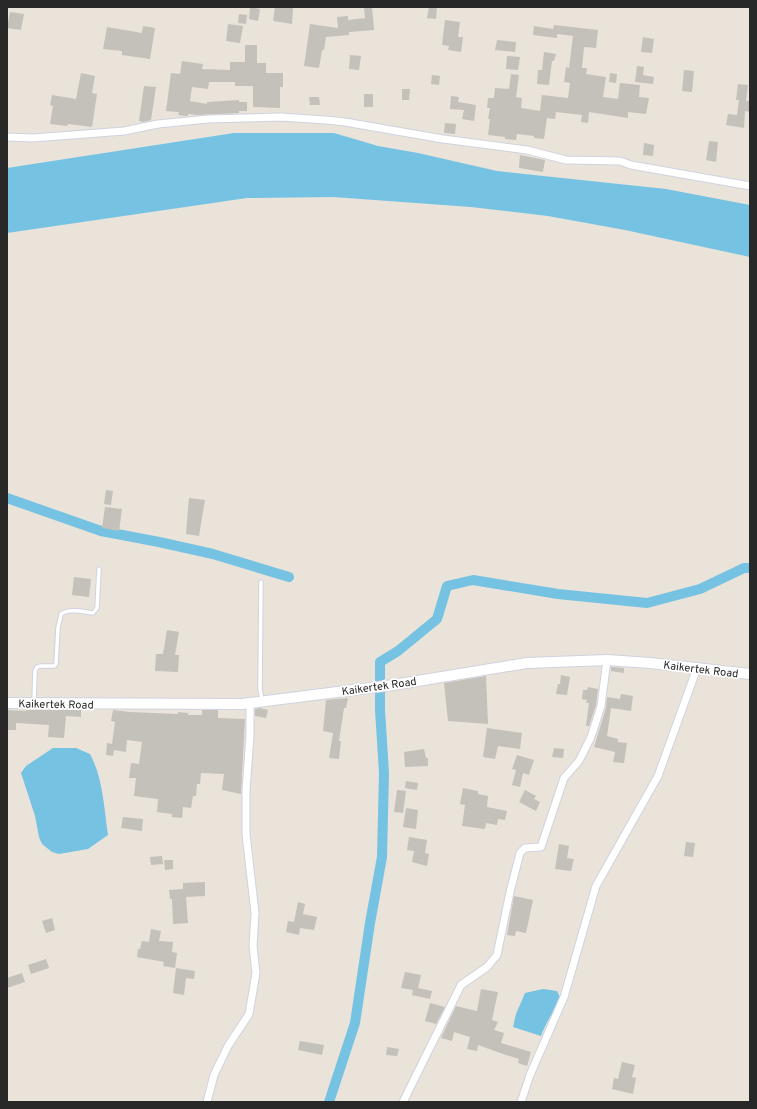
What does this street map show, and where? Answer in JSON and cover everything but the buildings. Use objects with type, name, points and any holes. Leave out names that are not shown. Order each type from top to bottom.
[{"type":"main road","name":"Kaikertek Road","points":[[7,703],[250,703],[393,685],[527,663],[608,660],[750,674]]},
{"type":"street","points":[[7,136],[33,138],[124,131],[158,124],[208,119],[281,117],[326,120],[443,139],[527,150],[566,160],[620,161],[631,165],[750,186]]},
{"type":"street","points":[[403,1102],[461,985],[487,967],[497,955],[520,853],[525,848],[541,847],[543,844],[545,832],[564,778],[579,761],[590,737],[601,706],[608,660]]},
{"type":"street","points":[[521,1102],[530,1075],[564,997],[596,886],[658,776],[697,668]]},
{"type":"street","points":[[207,1102],[214,1075],[228,1046],[249,1014],[256,973],[252,946],[255,913],[246,834],[246,790],[250,736],[250,703]]},
{"type":"lane","points":[[34,703],[35,671],[37,667],[54,666],[56,664],[58,628],[61,614],[65,611],[93,613],[96,611],[99,569]]},
{"type":"lane","points":[[261,582],[260,689],[262,701]]},
{"type":"water","points":[[234,133],[334,133],[378,146],[418,153],[497,171],[666,189],[750,205],[750,257],[625,230],[548,216],[471,207],[333,197],[247,198],[7,233],[7,168]]},
{"type":"water","points":[[53,748],[76,748],[90,754],[98,773],[108,835],[88,849],[59,854],[52,852],[42,844],[39,837],[35,816],[21,773],[26,766]]},
{"type":"water","points":[[543,989],[557,991],[560,997],[541,1036],[513,1027],[516,1014],[525,993]]},
{"type":"waterway","points":[[7,498],[101,531],[213,554],[289,577]]},
{"type":"waterway","points":[[329,1102],[355,1023],[370,923],[382,857],[384,773],[380,710],[380,662],[398,651],[437,619],[447,586],[473,580],[558,594],[647,603],[700,589],[744,568],[750,568]]}]
